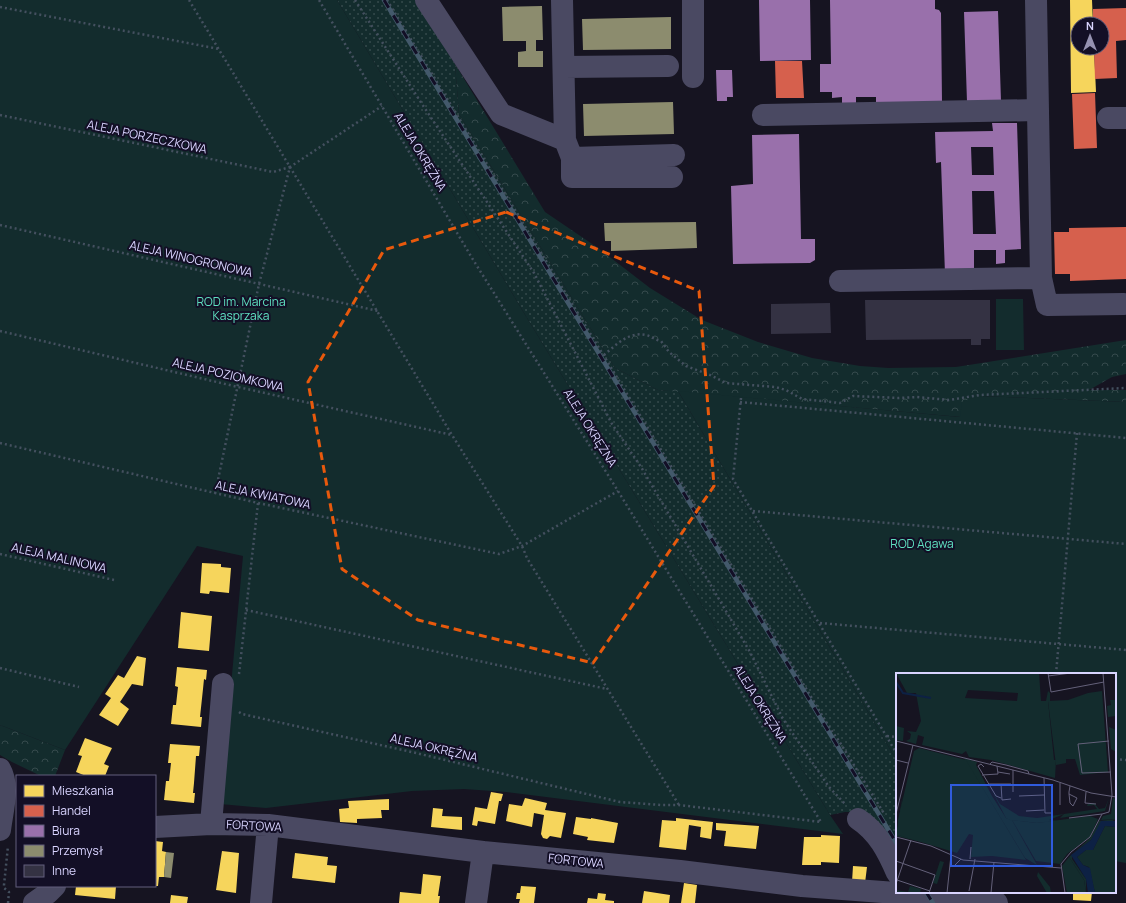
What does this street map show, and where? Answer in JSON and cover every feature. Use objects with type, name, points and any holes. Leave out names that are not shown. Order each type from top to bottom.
[{"type":"street","points":[[426,0],[501,114],[568,149],[674,155]]},
{"type":"street","points":[[562,0],[568,149],[572,177],[672,177]]},
{"type":"street","points":[[693,0],[693,77]]},
{"type":"street","points":[[1036,0],[1041,278],[1047,305],[1124,304]]},
{"type":"street","points":[[564,67],[668,66]]},
{"type":"street","points":[[763,115],[1037,110]]},
{"type":"street","points":[[840,281],[1041,278]]},
{"type":"street","points":[[211,824],[231,680]]},
{"type":"street","points":[[4,838],[5,789],[7,774]]},
{"type":"street","points":[[858,819],[868,825],[877,835],[891,858],[896,870]]},
{"type":"street","name":"FORTOWA","points":[[156,827],[211,824],[268,825],[483,852],[674,870],[802,886],[896,892]]},
{"type":"street","points":[[260,903],[268,825]]},
{"type":"street","points":[[476,903],[483,852]]},
{"type":"street","points":[[34,903],[48,894],[54,887]]},
{"type":"street","name":"FORTOWA","points":[[906,893],[997,903]]},
{"type":"path","points":[[189,0],[452,435],[522,546],[527,558],[680,805]]},
{"type":"path","name":"ALEJA OKRĘŻNA","points":[[237,710],[242,714],[416,752],[620,802],[680,805],[821,822],[618,491],[472,258],[319,0]]},
{"type":"path","points":[[355,0],[534,273],[612,424],[641,467],[750,652],[783,719],[829,787],[858,819]]},
{"type":"path","points":[[387,0],[831,730],[888,820]]},
{"type":"path","points":[[0,7],[219,50]]},
{"type":"path","points":[[215,494],[259,284],[290,168],[383,106]]},
{"type":"path","name":"ALEJA PORZECZKOWA","points":[[0,115],[273,172],[290,168]]},
{"type":"path","name":"ALEJA WINOGRONOWA","points":[[0,224],[378,311]]},
{"type":"path","name":"ALEJA POZIOMKOWA","points":[[0,331],[238,387],[452,435]]},
{"type":"path","points":[[604,355],[618,343],[632,335],[648,335],[655,340],[661,341],[669,352],[686,366],[726,383],[775,387],[786,390],[802,399],[840,403],[853,396],[899,398],[917,397],[949,400],[980,395],[1126,388]]},
{"type":"path","points":[[741,398],[734,479],[896,752]]},
{"type":"path","points":[[740,402],[1126,438]]},
{"type":"path","points":[[1056,673],[1077,433]]},
{"type":"path","name":"ALEJA KWIATOWA","points":[[0,443],[215,494],[499,554],[522,546],[618,491]]},
{"type":"path","points":[[231,680],[246,610],[258,503]]},
{"type":"path","points":[[753,511],[1126,544]]},
{"type":"path","name":"ALEJA MALINOWA","points":[[0,554],[114,580]]},
{"type":"path","points":[[246,610],[607,689]]},
{"type":"path","points":[[819,623],[1126,650]]},
{"type":"path","points":[[0,668],[79,687]]},
{"type":"path","points":[[886,736],[896,737]]},
{"type":"path","points":[[1116,759],[1126,760]]},
{"type":"path","points":[[4,838],[4,888],[9,892],[8,903]]},
{"type":"highlighted area","points":[[506,212],[699,291],[714,486],[593,663],[418,620],[342,569],[308,382],[384,250]]},
{"type":"green space","name":"ROD im. Marcina Kasprzaka","points":[[0,0],[337,0],[527,318],[843,834],[506,792],[464,789],[412,791],[266,808],[220,804],[243,556],[197,546],[65,750],[0,725]]},
{"type":"green space","points":[[337,0],[416,0],[455,64],[459,114],[615,368],[658,390],[678,391],[896,759],[896,857],[859,812],[845,812],[830,815],[527,318]]},
{"type":"green space","points":[[455,64],[545,212],[598,248],[650,288],[702,320],[758,342],[812,358],[860,366],[888,368],[956,367],[1126,340],[1126,374],[1112,377],[1089,390],[1126,390],[1126,402],[979,396],[961,417],[658,390],[615,368],[459,114]]},
{"type":"green space","points":[[996,299],[1023,299],[1024,350],[996,350]]},
{"type":"green space","name":"ROD Agawa","points":[[678,391],[960,417],[962,402],[979,396],[1126,402],[1126,863],[1116,861],[1116,673],[896,673],[896,759]]},
{"type":"green space","points":[[0,725],[65,750],[55,775],[39,775],[0,755]]},
{"type":"building: Mieszkania","points":[[1070,0],[1092,0],[1093,16],[1070,16]]},
{"type":"building: Mieszkania","points":[[1071,56],[1094,56],[1096,92],[1071,93]]},
{"type":"building: Mieszkania","points":[[202,563],[221,564],[221,567],[231,568],[229,593],[210,591],[209,594],[200,593]]},
{"type":"building: Mieszkania","points":[[181,612],[212,616],[209,651],[178,648]]},
{"type":"building: Mieszkania","points":[[137,656],[146,658],[143,686],[132,684],[120,702],[129,709],[118,726],[99,715],[111,698],[105,694],[118,675],[124,678]]},
{"type":"building: Mieszkania","points":[[177,667],[207,670],[206,680],[204,679],[200,717],[202,717],[201,727],[171,724],[173,705],[176,705],[178,687],[175,686]]},
{"type":"building: Mieszkania","points":[[85,738],[112,748],[104,764],[109,766],[105,775],[84,775],[76,772],[82,756],[78,755]]},
{"type":"building: Mieszkania","points":[[170,744],[200,746],[199,756],[196,756],[193,793],[195,793],[194,803],[164,800],[166,781],[169,781],[171,763],[168,763]]},
{"type":"building: Mieszkania","points":[[491,792],[503,794],[501,801],[499,801],[495,824],[478,821],[477,826],[472,825],[475,807],[487,809]]},
{"type":"building: Mieszkania","points":[[525,798],[547,803],[545,810],[566,813],[561,838],[550,836],[547,839],[543,838],[541,834],[544,815],[534,813],[532,827],[506,821],[509,804],[522,806]]},
{"type":"building: Mieszkania","points":[[389,799],[389,810],[381,810],[382,818],[357,819],[357,823],[340,822],[339,809],[349,808],[348,801]]},
{"type":"building: Mieszkania","points":[[433,808],[443,809],[442,816],[462,817],[462,830],[431,827]]},
{"type":"building: Mieszkania","points":[[576,817],[618,823],[614,843],[587,840],[588,837],[573,834]]},
{"type":"building: Mieszkania","points":[[676,818],[713,822],[711,839],[700,837],[701,827],[689,825],[686,850],[659,847],[662,820],[676,821]]},
{"type":"building: Mieszkania","points":[[716,823],[759,826],[756,849],[724,846],[726,831],[716,830]]},
{"type":"building: Mieszkania","points":[[821,835],[840,836],[839,863],[821,862],[821,865],[802,865],[804,837],[821,837]]},
{"type":"building: Mieszkania","points":[[156,841],[163,842],[162,851],[166,852],[164,877],[159,877],[158,886],[156,886]]},
{"type":"building: Mieszkania","points":[[222,851],[239,853],[236,893],[216,890]]},
{"type":"building: Mieszkania","points":[[295,853],[328,857],[327,865],[337,866],[335,883],[292,878]]},
{"type":"building: Mieszkania","points":[[853,866],[867,867],[865,883],[852,882]]},
{"type":"building: Mieszkania","points":[[423,874],[441,876],[438,896],[440,896],[439,903],[399,903],[400,892],[421,894]]},
{"type":"building: Mieszkania","points":[[684,883],[697,885],[695,903],[681,903]]},
{"type":"building: Mieszkania","points":[[521,886],[536,887],[534,903],[519,903],[520,899],[516,899],[517,893],[520,893]]},
{"type":"building: Mieszkania","points":[[76,887],[116,887],[115,899],[75,895]]},
{"type":"building: Mieszkania","points":[[644,891],[670,895],[669,903],[642,903]]},
{"type":"building: Mieszkania","points":[[598,893],[606,894],[605,900],[614,901],[614,903],[587,903],[588,898],[597,899]]},
{"type":"building: Mieszkania","points":[[1073,893],[1092,893],[1091,901],[1073,900]]},
{"type":"building: Mieszkania","points":[[171,895],[188,897],[187,903],[170,903]]},
{"type":"building: Handel","points":[[1126,8],[1126,40],[1116,41],[1117,78],[1095,79],[1094,56],[1110,56],[1110,16],[1093,16],[1093,9]]},
{"type":"building: Handel","points":[[775,61],[802,61],[804,98],[776,98]]},
{"type":"building: Handel","points":[[1095,93],[1097,148],[1074,149],[1072,94]]},
{"type":"building: Handel","points":[[1126,227],[1126,279],[1070,281],[1070,274],[1055,274],[1054,232],[1069,232],[1069,228]]},
{"type":"building: Biura","points":[[759,0],[810,0],[811,60],[760,61]]},
{"type":"building: Biura","points":[[830,0],[935,0],[935,9],[939,10],[941,13],[942,102],[876,103],[876,97],[856,97],[856,104],[842,104],[842,97],[832,98],[832,92],[820,92],[820,64],[831,64]]},
{"type":"building: Biura","points":[[998,11],[1001,101],[967,102],[964,12]]},
{"type":"building: Biura","points":[[716,70],[732,70],[733,97],[727,97],[727,101],[717,101]]},
{"type":"building: Biura","points":[[992,123],[1017,123],[1021,249],[1005,250],[1005,263],[996,264],[996,250],[974,250],[974,273],[945,274],[941,162],[936,163],[935,132],[993,131]],"holes":[[[971,147],[993,147],[994,175],[972,175]],[[972,191],[994,191],[996,234],[973,234]]]},
{"type":"building: Biura","points":[[799,134],[801,239],[815,239],[815,260],[810,263],[733,264],[731,186],[753,184],[752,135]]},
{"type":"building: Przemysł","points":[[542,6],[543,40],[536,40],[536,51],[543,51],[543,67],[518,67],[518,52],[526,51],[526,41],[503,41],[502,7]]},
{"type":"building: Przemysł","points":[[671,17],[671,49],[583,50],[582,19]]},
{"type":"building: Przemysł","points":[[673,102],[674,134],[584,136],[583,104]]},
{"type":"building: Przemysł","points":[[696,222],[697,248],[611,251],[611,241],[605,241],[604,223]]},
{"type":"building: Przemysł","points":[[166,852],[174,853],[171,878],[164,877]]},
{"type":"building: Inne","points":[[865,300],[990,300],[990,339],[981,339],[981,345],[971,345],[971,339],[866,340]]},
{"type":"building: Inne","points":[[830,303],[831,333],[771,334],[771,304]]},
{"type":"railway","points":[[384,0],[896,842]]},
{"type":"railway","points":[[927,893],[933,903]]}]
